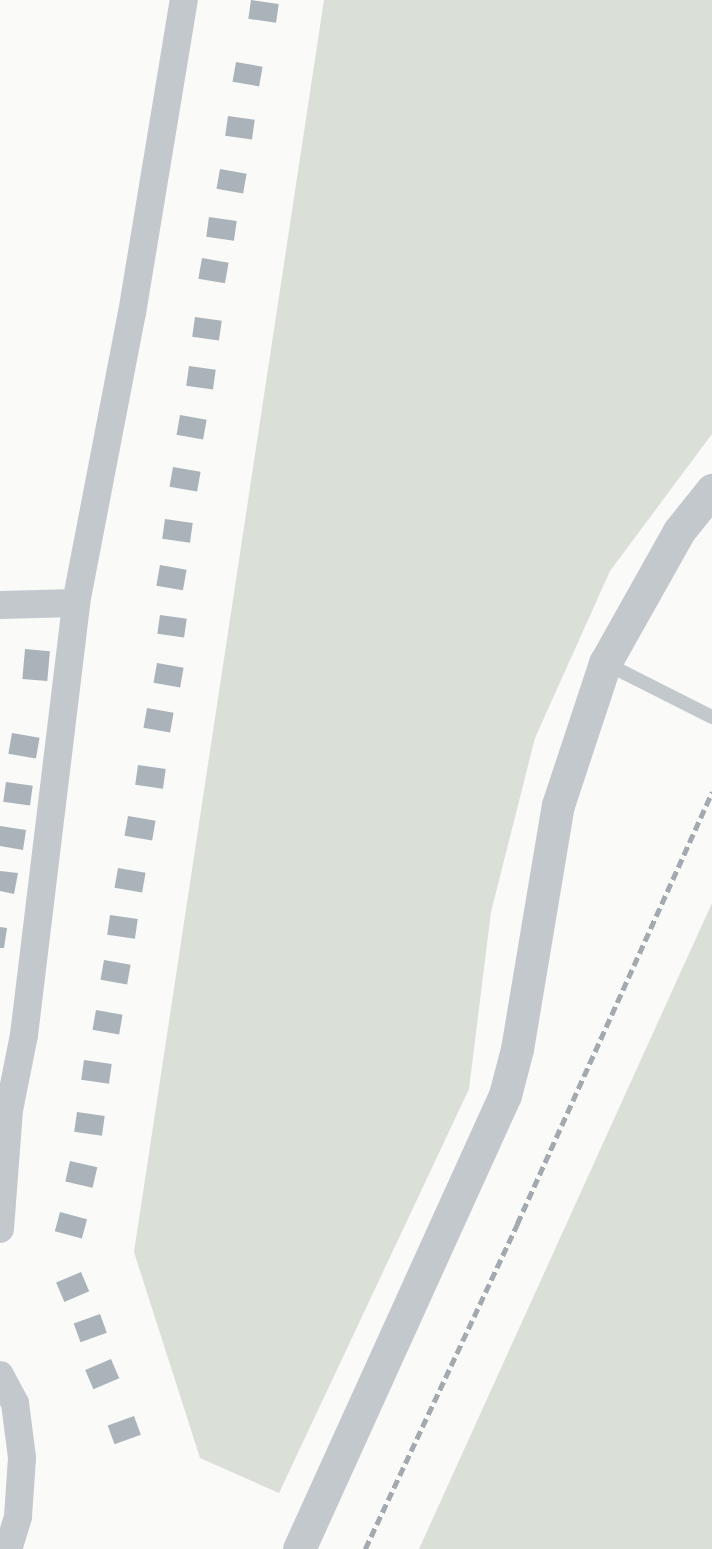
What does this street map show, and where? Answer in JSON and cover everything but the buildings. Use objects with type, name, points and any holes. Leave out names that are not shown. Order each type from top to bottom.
[{"type":"street","points":[[0,1229],[9,1110],[24,1035],[76,603],[132,313],[184,0]]},
{"type":"street","points":[[299,1549],[505,1095],[517,1049],[558,805],[605,663],[679,531],[712,490]]},
{"type":"street","points":[[0,606],[76,603]]},
{"type":"street","points":[[0,1375],[15,1403],[22,1458],[18,1517],[8,1549]]},
{"type":"lane","points":[[605,663],[712,717]]},
{"type":"shaded area","points":[[324,0],[712,0],[712,434],[610,571],[535,738],[491,912],[469,1089],[279,1493],[200,1458],[134,1252]]},
{"type":"shaded area","points":[[712,903],[712,1549],[419,1549]]},
{"type":"railway","points":[[365,1549],[517,1224],[712,792]]}]
